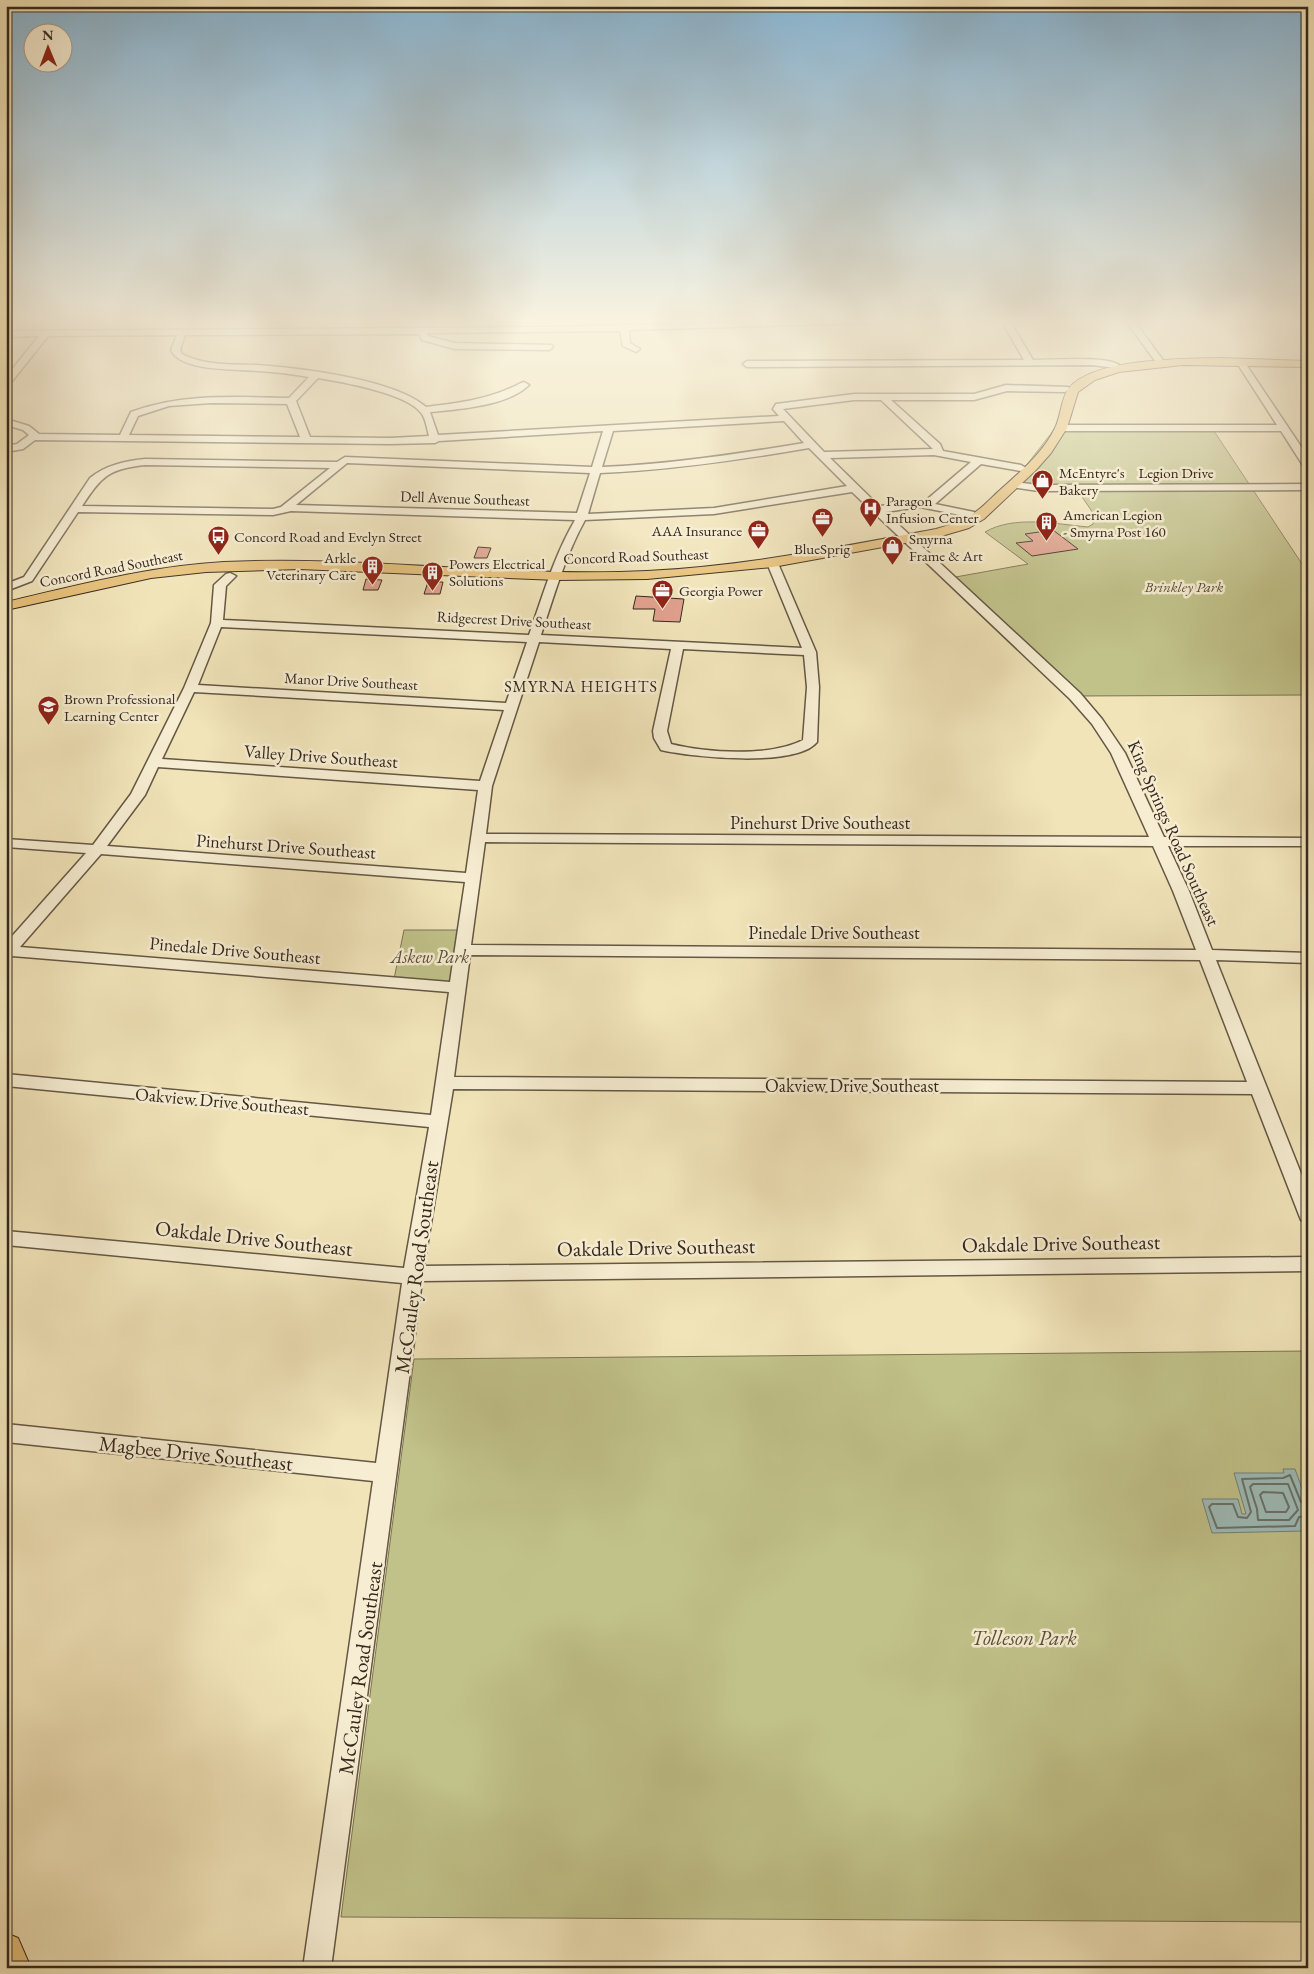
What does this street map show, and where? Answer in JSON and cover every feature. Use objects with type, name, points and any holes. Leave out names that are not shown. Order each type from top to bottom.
[{"type":"main road","name":"Concord Road Southeast","points":[[6,606],[150,574],[220,566],[299,565],[656,574],[772,563],[906,536],[946,525],[970,514],[1021,468],[1048,434],[1057,410]]},
{"type":"main road","name":"Concord Road Southeast","points":[[6,598],[138,570],[178,564],[237,559],[305,558],[557,572],[630,572],[716,566],[794,556],[951,530],[972,521],[1014,485],[1040,458],[1061,428],[1067,410]]},
{"type":"main road","points":[[6,1950],[14,1968]]},
{"type":"street","points":[[125,436],[124,431],[134,414],[145,410]]},
{"type":"street","points":[[295,410],[306,440]]},
{"type":"street","points":[[425,410],[435,440]]},
{"type":"street","points":[[779,410],[876,510],[906,536]]},
{"type":"street","points":[[897,410],[937,446],[939,450],[934,452]]},
{"type":"street","points":[[1272,410],[1308,465]]},
{"type":"street","points":[[6,449],[20,447],[34,437],[125,436],[148,440],[435,440],[785,418]]},
{"type":"street","points":[[6,422],[28,429],[35,435],[34,437]]},
{"type":"street","points":[[1061,428],[1284,428]]},
{"type":"street","name":"McCauley Road Southeast","points":[[317,1968],[387,1473],[413,1274],[445,1083],[485,786],[568,541],[581,518],[609,429]]},
{"type":"street","points":[[286,508],[342,462],[362,441]]},
{"type":"street","points":[[6,588],[28,579],[94,480],[108,469],[117,466],[145,462],[342,462],[596,470],[645,468],[721,460],[811,445]]},
{"type":"street","points":[[822,455],[934,452],[1021,468]]},
{"type":"street","points":[[927,504],[978,460]]},
{"type":"street","name":"Legion Drive","points":[[1014,485],[1039,488],[1308,487]]},
{"type":"street","name":"Dell Avenue Southeast","points":[[74,509],[273,512],[286,508],[581,518],[714,511],[854,488]]},
{"type":"street","points":[[876,510],[927,504],[970,514]]},
{"type":"street","name":"King Springs Road Southeast","points":[[906,536],[1085,707],[1118,753],[1160,843],[1308,1215]]},
{"type":"street","points":[[678,645],[660,738],[666,747],[688,751],[748,754],[795,750],[810,742],[813,687],[810,652],[772,563]]},
{"type":"street","points":[[7,951],[97,850],[131,806],[154,764],[190,688],[217,623],[220,585],[230,576]]},
{"type":"street","name":"Ridgecrest Drive Southeast","points":[[217,623],[536,637],[810,652]]},
{"type":"street","name":"Manor Drive Southeast","points":[[190,688],[511,706]]},
{"type":"street","name":"Valley Drive Southeast","points":[[154,764],[485,786]]},
{"type":"street","name":"Pinehurst Drive Southeast","points":[[479,838],[1160,843],[1308,842]]},
{"type":"street","name":"Pinehurst Drive Southeast","points":[[6,843],[473,878]]},
{"type":"street","name":"Pinedale Drive Southeast","points":[[463,950],[1205,954],[1308,958]]},
{"type":"street","name":"Pinedale Drive Southeast","points":[[7,951],[458,988]]},
{"type":"street","name":"Oakview Drive Southeast","points":[[6,1080],[438,1122]]},
{"type":"street","name":"Oakview Drive Southeast","points":[[445,1083],[1259,1088]]},
{"type":"street","name":"Oakdale Drive Southeast","points":[[6,1238],[396,1276],[413,1274],[1308,1264]]},
{"type":"street","name":"Magbee Drive Southeast","points":[[6,1433],[387,1473]]},
{"type":"green space","name":"Brinkley Park","points":[[1056,427],[1212,428],[1308,573],[1308,695],[1075,696],[950,578],[1028,564],[985,532],[996,527],[1022,522],[1088,527],[1093,524],[1095,516],[1076,488],[1011,485]]},
{"type":"green space","name":"Askew Park","points":[[404,930],[460,930],[452,982],[394,979]]},
{"type":"green space","name":"Tolleson Park","points":[[1308,1351],[1308,1922],[341,1917],[414,1359]]},
{"type":"water","points":[[1283,1469],[1295,1469],[1308,1505],[1308,1521],[1302,1521],[1305,1531],[1212,1533],[1202,1499],[1238,1499],[1242,1514],[1246,1514],[1234,1473],[1284,1473]]},
{"type":"building","name":"American Legion - Smyrna Post 160","points":[[1053,530],[1078,549],[1032,556],[1016,543],[1033,541],[1025,534]]},
{"type":"building","points":[[478,547],[491,548],[487,558],[474,558]]},
{"type":"building","name":"Arkle Veterinary Care","points":[[366,579],[382,580],[378,590],[363,590]]},
{"type":"building","name":"Powers Electrical Solutions","points":[[428,582],[443,582],[440,594],[424,594]]},
{"type":"building","name":"Georgia Power","points":[[636,596],[684,599],[680,622],[653,621],[655,609],[633,609]]},
{"type":"place","name":"McEntyre's Bakery","points":[[1043,500]]},
{"type":"place","name":"Paragon Infusion Center","points":[[870,528]]},
{"type":"place","name":"BlueSprig","points":[[822,538]]},
{"type":"place","name":"American Legion - Smyrna Post 160","points":[[1047,542]]},
{"type":"place","name":"AAA Insurance","points":[[758,549]]},
{"type":"place","name":"Concord Road and Evelyn Street","points":[[218,555]]},
{"type":"place","name":"Smyrna Frame & Art","points":[[893,566]]},
{"type":"place","name":"Arkle Veterinary Care","points":[[372,585]]},
{"type":"place","name":"Powers Electrical Solutions","points":[[433,591]]},
{"type":"place","name":"Georgia Power","points":[[663,609]]},
{"type":"place","name":"Brown Professional Learning Center","points":[[48,726]]},
{"type":"district","name":"SMYRNA HEIGHTS","points":[[581,686]]}]
